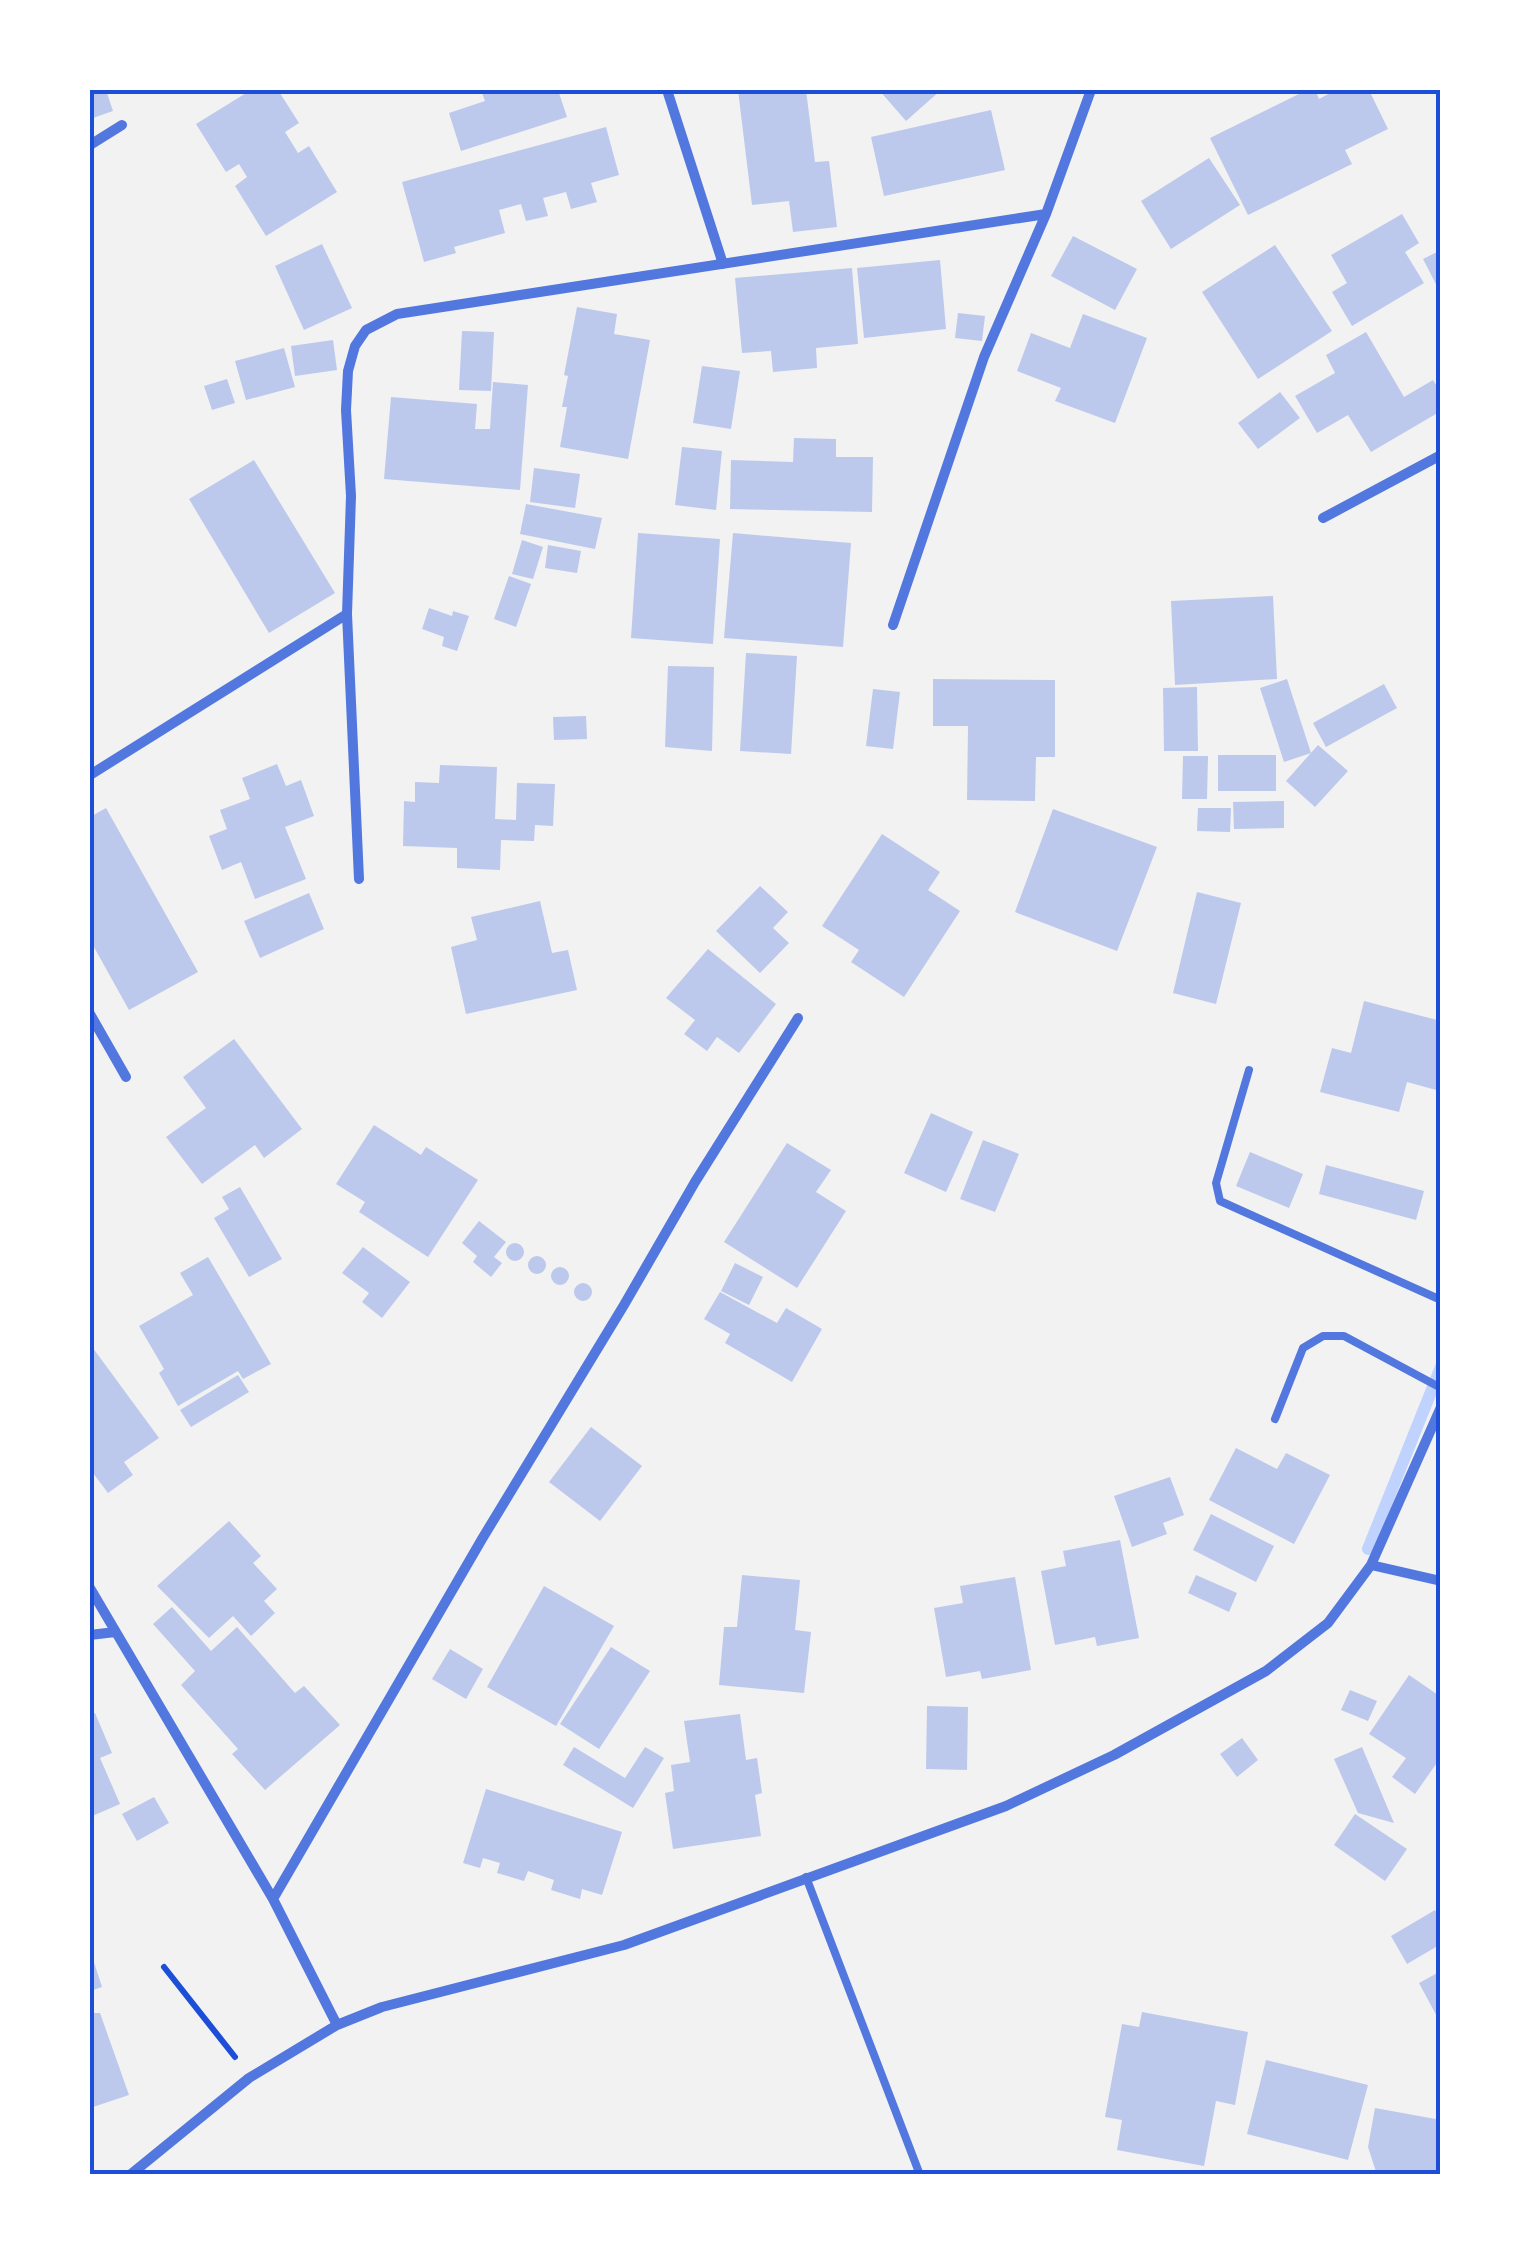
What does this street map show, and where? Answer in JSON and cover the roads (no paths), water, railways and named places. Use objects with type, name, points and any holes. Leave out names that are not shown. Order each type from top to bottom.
[{"type":"street","points":[[667,90],[723,264]]},
{"type":"street","points":[[893,624],[984,358],[1046,214],[1091,90]]},
{"type":"street","points":[[90,145],[122,125]]},
{"type":"street","points":[[359,880],[347,614],[351,496],[346,410],[348,371],[355,346],[366,330],[398,314],[1046,214]]},
{"type":"street","points":[[1323,518],[1441,455]]},
{"type":"street","points":[[90,775],[347,614]]},
{"type":"street","points":[[90,1014],[126,1078]]},
{"type":"street","points":[[273,1899],[482,1539],[695,1182],[798,1018]]},
{"type":"street","points":[[130,2175],[249,2078],[338,2026],[382,2007],[624,1945],[1006,1806],[1114,1755],[1266,1671],[1328,1623],[1371,1565],[1441,1407]]},
{"type":"street","points":[[1371,1565],[1441,1581]]},
{"type":"street","points":[[90,1588],[273,1899],[338,2026]]},
{"type":"street","points":[[90,1635],[115,1632]]},
{"type":"lane","points":[[1249,1070],[1216,1183],[1220,1202],[1441,1300]]},
{"type":"lane","points":[[1275,1419],[1303,1348],[1323,1336],[1344,1336],[1441,1388]]},
{"type":"lane","points":[[806,1878],[920,2175]]},
{"type":"waterway","points":[[1368,1549],[1441,1367]]}]
